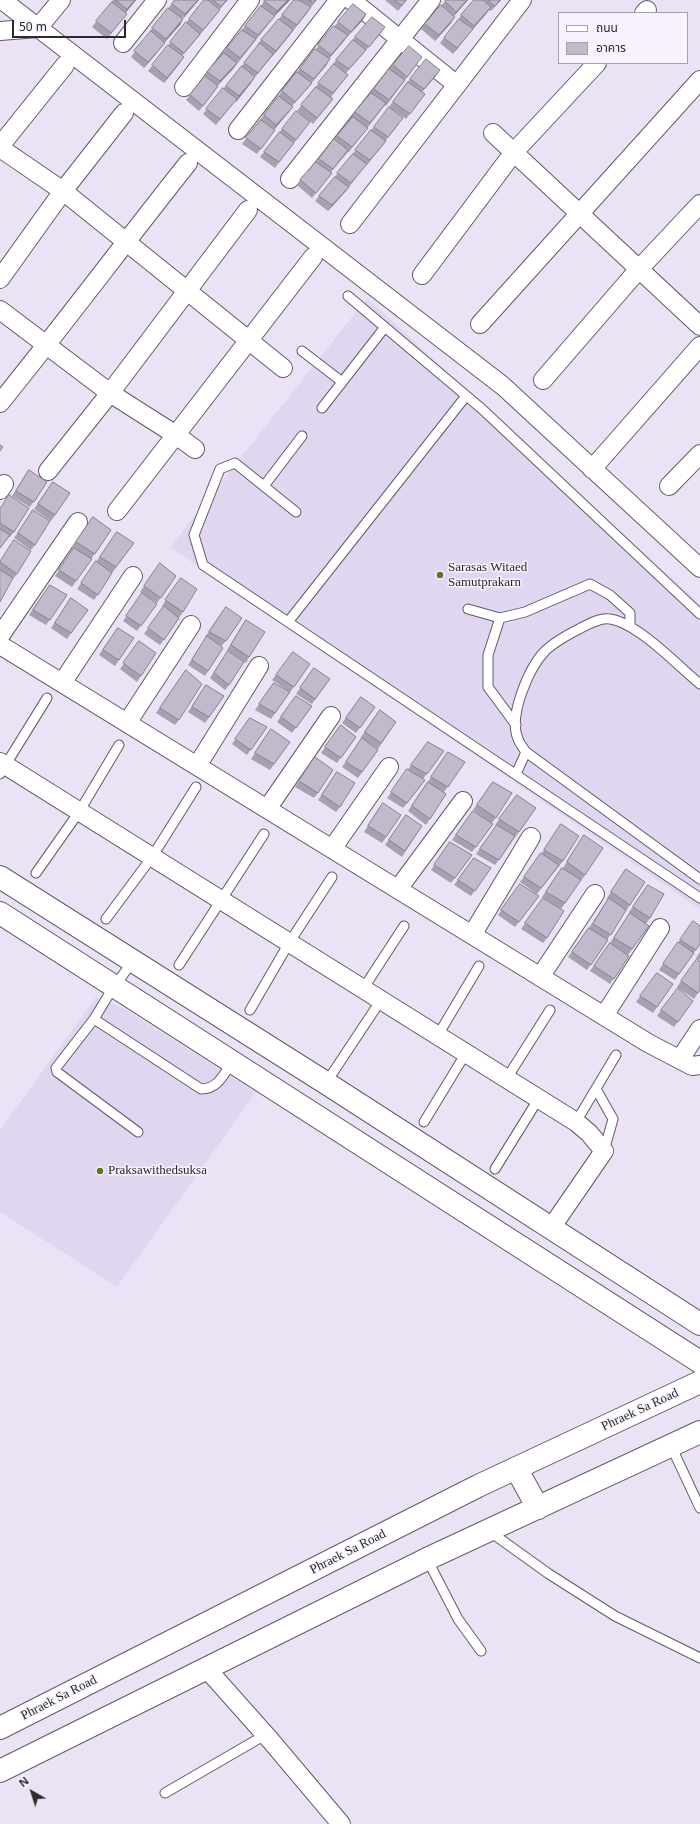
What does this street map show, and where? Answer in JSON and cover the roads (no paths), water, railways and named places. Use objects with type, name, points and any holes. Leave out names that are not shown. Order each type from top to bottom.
[{"type":"street","points":[[2,0],[503,386],[700,568]]},
{"type":"street","points":[[0,31],[38,28],[61,0]]},
{"type":"street","points":[[123,43],[157,0]]},
{"type":"street","points":[[184,87],[250,0]]},
{"type":"street","points":[[238,130],[339,0]]},
{"type":"street","points":[[351,0],[457,85]]},
{"type":"street","points":[[290,179],[431,0]]},
{"type":"street","points":[[350,224],[522,0]]},
{"type":"street","points":[[422,276],[514,152],[596,64]]},
{"type":"street","points":[[65,65],[0,147],[63,191],[126,240],[283,368]]},
{"type":"street","points":[[480,324],[579,212],[700,80]]},
{"type":"street","points":[[0,279],[63,191],[124,113]]},
{"type":"street","points":[[493,133],[700,326]]},
{"type":"street","points":[[0,403],[47,345],[126,240],[188,163]]},
{"type":"street","points":[[543,380],[639,269],[700,204]]},
{"type":"street","points":[[48,471],[110,393],[248,210]]},
{"type":"street","points":[[117,511],[313,257]]},
{"type":"street","points":[[0,310],[110,393],[176,435],[195,449]]},
{"type":"street","points":[[592,469],[700,346]]},
{"type":"street","points":[[669,486],[700,454]]},
{"type":"street","points":[[0,636],[78,522]]},
{"type":"street","points":[[62,683],[133,576]]},
{"type":"street","points":[[128,723],[191,626]]},
{"type":"street","points":[[0,645],[648,1043],[692,1066],[700,1065]]},
{"type":"street","points":[[197,766],[259,666]]},
{"type":"street","points":[[267,809],[331,716]]},
{"type":"street","points":[[332,849],[389,767]]},
{"type":"street","points":[[2,768],[79,812],[152,857],[576,1122],[589,1133],[604,1151],[551,1228]]},
{"type":"street","points":[[398,889],[463,801]]},
{"type":"street","points":[[472,934],[531,837]]},
{"type":"street","points":[[0,877],[326,1083],[700,1324]]},
{"type":"street","points":[[540,977],[595,894]]},
{"type":"street","points":[[0,913],[230,1065],[700,1362]]},
{"type":"street","points":[[604,1016],[660,928]]},
{"type":"street","points":[[680,1059],[700,1029]]},
{"type":"street","name":"Phraek Sa Road","points":[[0,1728],[516,1468],[700,1382]]},
{"type":"street","points":[[0,1771],[427,1559],[700,1432]]},
{"type":"street","points":[[516,1468],[538,1508]]},
{"type":"street","points":[[207,1669],[341,1824]]},
{"type":"lane","points":[[348,296],[466,396],[700,614]]},
{"type":"lane","points":[[322,408],[341,381],[385,326]]},
{"type":"lane","points":[[302,351],[341,381]]},
{"type":"lane","points":[[288,622],[466,396]]},
{"type":"lane","points":[[264,486],[302,436]]},
{"type":"lane","points":[[296,512],[235,463],[220,469],[194,535],[203,565],[700,898]]},
{"type":"lane","points":[[468,609],[500,618],[526,612],[590,584],[610,596],[630,612],[630,625]]},
{"type":"lane","points":[[500,618],[488,655],[488,687],[516,725]]},
{"type":"lane","points":[[700,684],[630,625],[609,618],[591,622],[562,637],[545,651],[524,686],[518,708],[516,725],[518,739],[526,752],[700,879]]},
{"type":"lane","points":[[2,768],[47,698]]},
{"type":"lane","points":[[36,873],[79,812],[119,745]]},
{"type":"lane","points":[[516,774],[526,752]]},
{"type":"lane","points":[[106,919],[152,857],[196,787]]},
{"type":"lane","points":[[179,965],[222,901],[264,834]]},
{"type":"lane","points":[[250,1010],[289,942],[332,877]]},
{"type":"lane","points":[[363,989],[404,926]]},
{"type":"lane","points":[[133,961],[113,988],[94,1019],[56,1068],[57,1072],[138,1132]]},
{"type":"lane","points":[[438,1035],[479,966]]},
{"type":"lane","points":[[326,1083],[381,1000]]},
{"type":"lane","points":[[506,1078],[550,1010]]},
{"type":"lane","points":[[94,1019],[201,1089],[209,1089],[216,1085],[230,1065]]},
{"type":"lane","points":[[424,1122],[466,1053]]},
{"type":"lane","points":[[576,1122],[616,1055]]},
{"type":"lane","points":[[596,1089],[613,1119],[604,1151]]},
{"type":"lane","points":[[495,1169],[539,1098]]},
{"type":"lane","points":[[671,1446],[700,1508]]},
{"type":"lane","points":[[488,1530],[549,1574],[615,1616],[700,1658]]},
{"type":"lane","points":[[427,1559],[458,1619],[481,1651]]},
{"type":"lane","points":[[165,1793],[265,1735]]},
{"type":"place","name":"Sarasas Witaed Samutprakarn","points":[[440,575]]},
{"type":"place","name":"Praksawithedsuksa","points":[[100,1171]]}]
